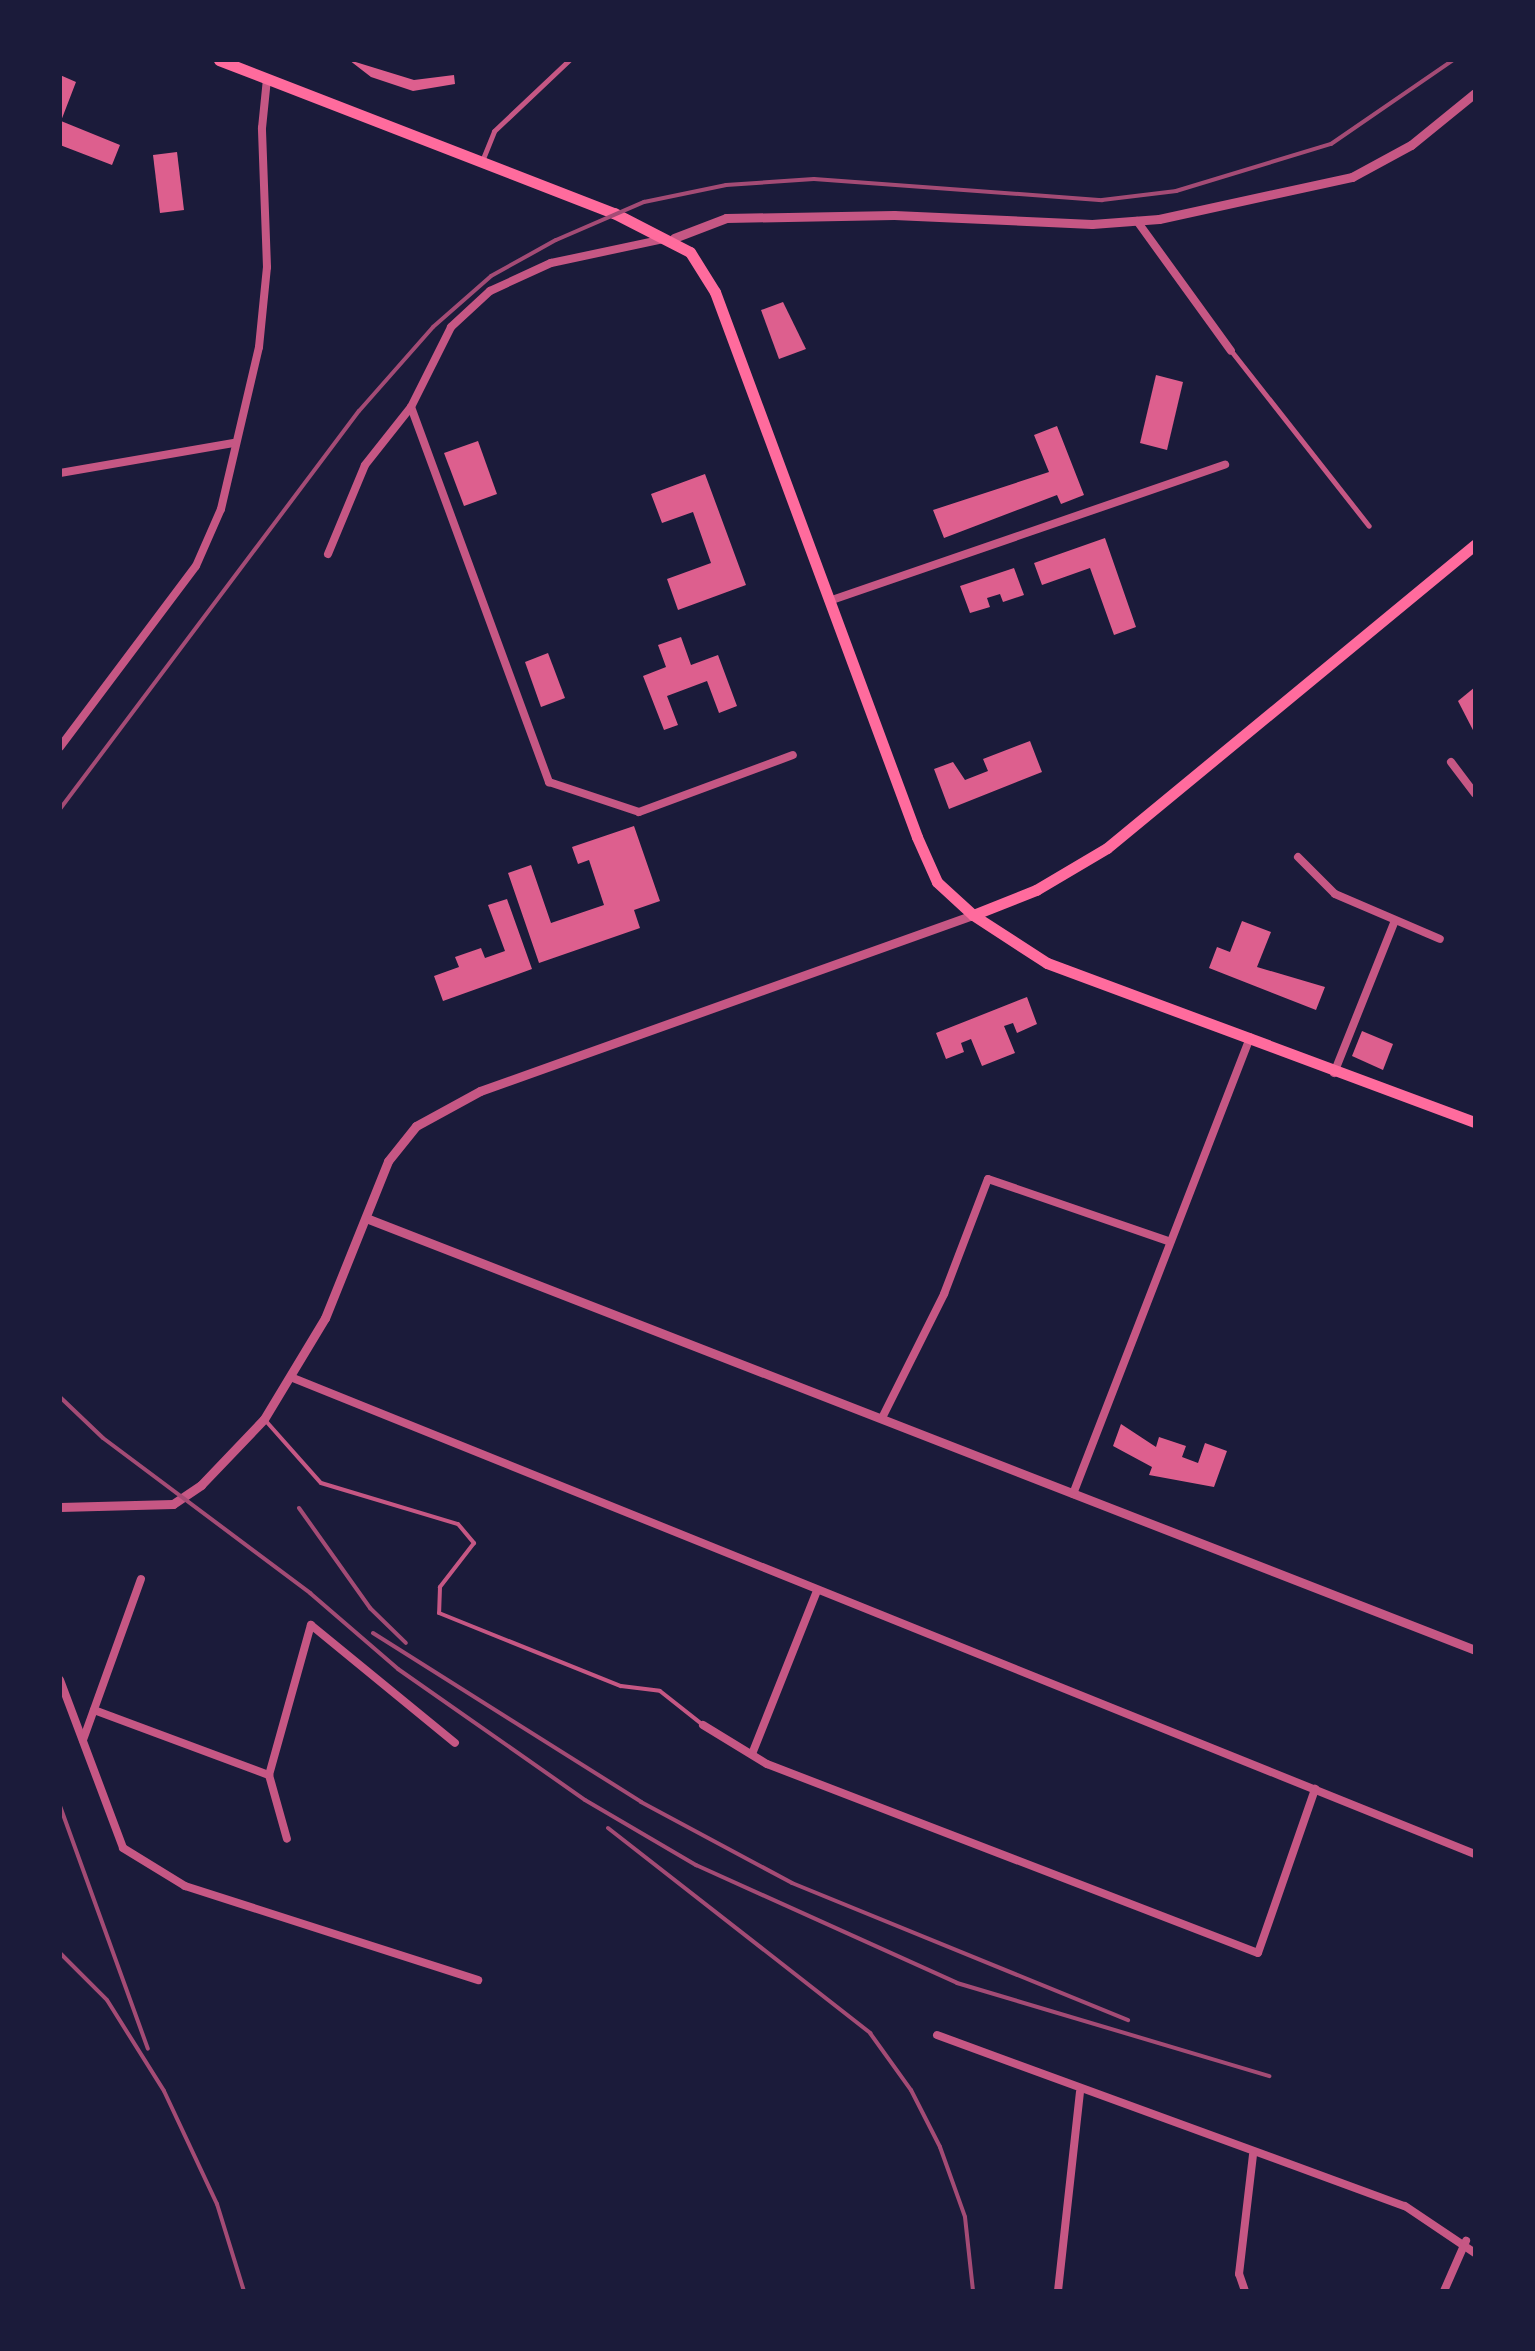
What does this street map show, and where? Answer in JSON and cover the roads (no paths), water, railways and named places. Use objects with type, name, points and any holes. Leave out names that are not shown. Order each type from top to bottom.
[{"type":"main road","points":[[219,60],[674,238],[703,268],[937,882],[973,916],[1047,962],[1334,1073],[1475,1122]]},
{"type":"main road","points":[[973,916],[1036,890],[1107,848],[1475,545]]},
{"type":"street","points":[[482,161],[494,131],[570,60]]},
{"type":"street","points":[[60,747],[196,566],[222,509],[264,298],[268,79]]},
{"type":"street","points":[[328,554],[366,465],[411,407],[451,328],[490,291],[550,263],[674,238],[726,218],[1138,221],[1352,177],[1411,144],[1475,93]]},
{"type":"street","points":[[1138,221],[1230,350],[1370,526]]},
{"type":"street","points":[[411,407],[550,782],[639,812],[793,755]]},
{"type":"street","points":[[60,474],[233,444]]},
{"type":"street","points":[[830,601],[1225,465]]},
{"type":"street","points":[[1451,762],[1475,794]]},
{"type":"street","points":[[1298,858],[1335,894],[1394,923],[1440,939]]},
{"type":"street","points":[[60,1507],[173,1504],[201,1485],[264,1419],[292,1378],[388,1162],[416,1126],[480,1090],[973,916]]},
{"type":"street","points":[[1334,1073],[1394,923]]},
{"type":"street","points":[[1073,1494],[1250,1038]]},
{"type":"street","points":[[882,1418],[944,1294],[988,1179],[1168,1241]]},
{"type":"street","points":[[366,1218],[1475,1650]]},
{"type":"street","points":[[292,1378],[1475,1854]]},
{"type":"street","points":[[83,1740],[141,1579]]},
{"type":"street","points":[[752,1754],[817,1591]]},
{"type":"street","points":[[287,1839],[269,1775],[311,1625],[455,1742]]},
{"type":"street","points":[[60,1680],[124,1848],[185,1886],[478,1980]]},
{"type":"street","points":[[94,1710],[269,1775]]},
{"type":"street","points":[[703,1725],[752,1754],[1258,1953],[1309,1821],[1315,1788]]},
{"type":"street","points":[[937,2036],[1253,2155],[1406,2206],[1466,2241],[1475,2252]]},
{"type":"street","points":[[1058,2291],[1080,2092]]},
{"type":"street","points":[[1246,2291],[1239,2274],[1253,2155]]},
{"type":"street","points":[[1444,2291],[1466,2241]]},
{"type":"lane","points":[[264,1419],[321,1484],[458,1524],[474,1543],[440,1587],[439,1613],[622,1686],[660,1692],[703,1725]]},
{"type":"railway","points":[[60,809],[359,411],[433,327],[491,276],[556,240],[644,202],[726,185],[814,179],[1102,200],[1176,191],[1331,144],[1453,60]]},
{"type":"railway","points":[[60,1397],[103,1438],[310,1593],[398,1669],[585,1800],[696,1865],[957,1983],[1269,2076]]},
{"type":"railway","points":[[299,1508],[370,1608],[406,1643]]},
{"type":"railway","points":[[373,1633],[641,1802],[792,1883],[1128,2020]]},
{"type":"railway","points":[[60,1806],[148,2049]]},
{"type":"railway","points":[[608,1828],[870,2033],[911,2090],[940,2147],[965,2217],[973,2291]]},
{"type":"railway","points":[[60,1953],[107,2000],[164,2091],[217,2204],[244,2291]]}]
